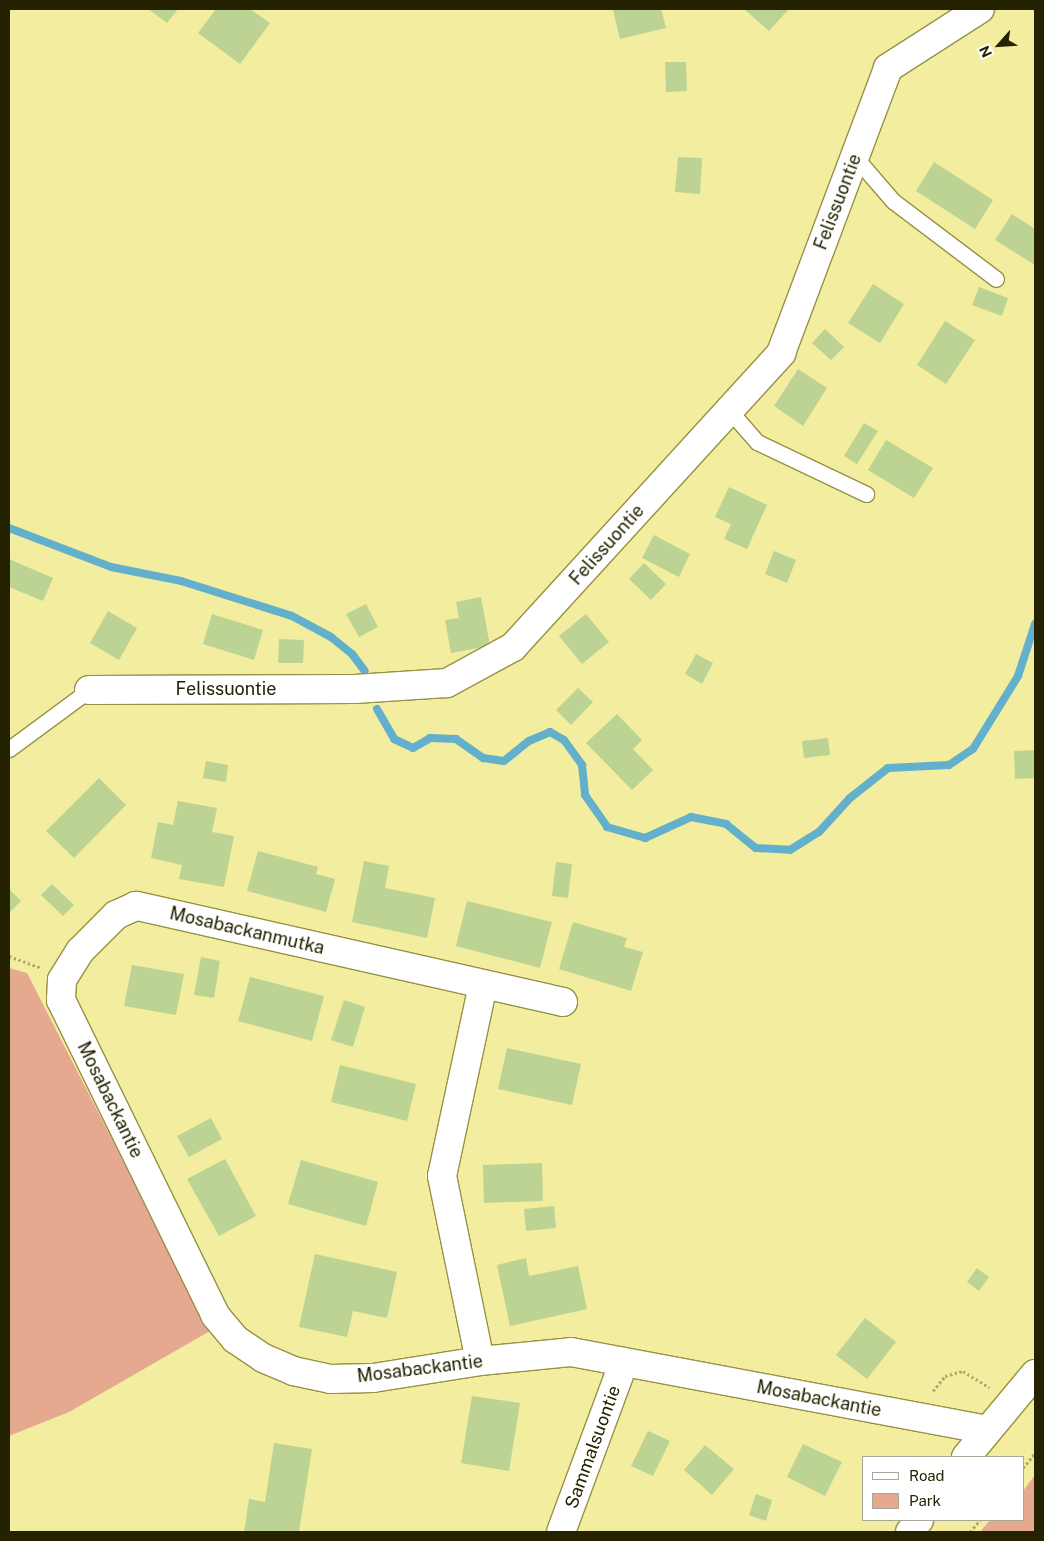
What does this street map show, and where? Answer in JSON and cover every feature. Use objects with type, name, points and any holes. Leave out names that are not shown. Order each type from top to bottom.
[{"type":"street","name":"Felissuontie","points":[[89,690],[355,689],[447,683],[514,647],[781,353],[888,68],[980,9]]},
{"type":"street","name":"Mosabackanmutka","points":[[61,1000],[62,980],[80,951],[116,915],[136,906],[563,1002]]},
{"type":"street","points":[[480,1361],[442,1176],[483,984]]},
{"type":"street","name":"Mosabackantie","points":[[61,1000],[215,1315],[235,1339],[263,1358],[294,1371],[330,1379],[373,1378],[480,1361],[570,1352],[988,1430]]},
{"type":"street","name":"Sammalsuontie","points":[[561,1532],[624,1362]]},
{"type":"street","points":[[967,1456],[1035,1374]]},
{"type":"street","points":[[910,1532],[918,1521]]},
{"type":"lane","points":[[855,157],[893,201],[996,279]]},
{"type":"lane","points":[[729,410],[757,442],[866,494]]},
{"type":"lane","name":"Felissuontie","points":[[9,749],[89,690]]},
{"type":"path","points":[[915,1416],[945,1376],[963,1371],[987,1385],[1009,1404]]},
{"type":"path","points":[[1024,1467],[1035,1453]]},
{"type":"path","points":[[970,1532],[979,1521]]},
{"type":"green space","points":[[9,968],[27,973],[210,1331],[69,1412],[9,1436]]},
{"type":"green space","points":[[1035,1475],[1035,1532],[980,1532],[989,1521],[1024,1521],[1024,1490]]},
{"type":"building","points":[[148,9],[178,9],[167,23]]},
{"type":"building","points":[[216,9],[250,9],[270,23],[240,64],[198,33]]},
{"type":"building","points":[[661,9],[666,28],[620,39],[613,10]]},
{"type":"building","points":[[744,9],[787,9],[788,10],[769,31]]},
{"type":"building","points":[[665,62],[686,62],[687,91],[666,92]]},
{"type":"building","points":[[678,157],[702,158],[700,194],[675,192]]},
{"type":"building","points":[[934,162],[993,200],[975,229],[916,191]]},
{"type":"building","points":[[1012,214],[1035,229],[1035,265],[995,240]]},
{"type":"building","points":[[873,284],[904,304],[880,343],[848,323]]},
{"type":"building","points":[[979,287],[1008,298],[1002,316],[972,305]]},
{"type":"building","points":[[945,321],[975,340],[946,384],[917,365]]},
{"type":"building","points":[[825,329],[844,347],[831,360],[812,343]]},
{"type":"building","points":[[798,369],[827,388],[803,426],[774,406]]},
{"type":"building","points":[[864,423],[878,431],[857,464],[844,456]]},
{"type":"building","points":[[886,440],[933,468],[914,498],[868,470]]},
{"type":"building","points":[[729,487],[767,505],[747,549],[724,539],[731,524],[715,517]]},
{"type":"building","points":[[654,535],[690,554],[679,577],[642,558]]},
{"type":"building","points":[[774,551],[796,560],[787,583],[765,574]]},
{"type":"building","points":[[9,559],[53,578],[43,601],[9,587]]},
{"type":"building","points":[[644,563],[666,584],[651,600],[629,579]]},
{"type":"building","points":[[481,597],[490,646],[451,653],[445,620],[459,618],[456,602]]},
{"type":"building","points":[[366,604],[378,627],[359,637],[346,614]]},
{"type":"building","points":[[108,611],[137,628],[119,660],[90,643]]},
{"type":"building","points":[[212,614],[263,630],[254,660],[203,644]]},
{"type":"building","points":[[586,614],[609,642],[582,664],[559,636]]},
{"type":"building","points":[[279,639],[304,640],[303,663],[278,663]]},
{"type":"building","points":[[696,654],[713,663],[702,684],[685,674]]},
{"type":"building","points":[[578,688],[593,702],[571,725],[556,710]]},
{"type":"building","points":[[617,714],[642,740],[633,749],[653,770],[632,790],[586,743]]},
{"type":"building","points":[[828,738],[830,755],[804,758],[802,741]]},
{"type":"building","points":[[1035,750],[1035,778],[1015,779],[1014,751]]},
{"type":"building","points":[[206,761],[228,765],[226,782],[203,778]]},
{"type":"building","points":[[99,778],[126,805],[74,858],[46,831]]},
{"type":"building","points":[[178,801],[217,808],[212,832],[234,836],[224,887],[179,879],[182,865],[151,858],[158,822],[173,825]]},
{"type":"building","points":[[258,851],[318,867],[316,874],[335,879],[326,912],[247,891]]},
{"type":"building","points":[[364,861],[389,866],[385,888],[435,898],[427,938],[352,922]]},
{"type":"building","points":[[556,862],[572,864],[568,898],[552,896]]},
{"type":"building","points":[[52,884],[74,905],[63,916],[41,895]]},
{"type":"building","points":[[9,889],[21,901],[9,913]]},
{"type":"building","points":[[467,901],[552,922],[540,968],[456,946]]},
{"type":"building","points":[[573,922],[627,938],[624,947],[643,952],[631,991],[559,969]]},
{"type":"building","points":[[201,957],[220,961],[214,998],[194,995]]},
{"type":"building","points":[[132,965],[184,974],[176,1015],[124,1006]]},
{"type":"building","points":[[250,977],[324,996],[312,1041],[238,1021]]},
{"type":"building","points":[[344,1000],[365,1007],[353,1047],[331,1040]]},
{"type":"building","points":[[507,1048],[581,1064],[572,1105],[498,1089]]},
{"type":"building","points":[[340,1065],[416,1084],[407,1121],[331,1102]]},
{"type":"building","points":[[211,1118],[222,1139],[189,1157],[177,1136]]},
{"type":"building","points":[[225,1159],[256,1216],[219,1236],[187,1179]]},
{"type":"building","points":[[301,1160],[378,1182],[366,1226],[288,1204]]},
{"type":"building","points":[[542,1163],[543,1201],[484,1203],[483,1165]]},
{"type":"building","points":[[554,1206],[556,1228],[526,1231],[524,1209]]},
{"type":"building","points":[[315,1254],[397,1272],[387,1318],[353,1311],[347,1337],[299,1327]]},
{"type":"building","points":[[526,1258],[529,1276],[578,1266],[587,1309],[510,1326],[497,1265]]},
{"type":"building","points":[[977,1268],[989,1277],[979,1291],[967,1282]]},
{"type":"building","points":[[865,1318],[896,1342],[867,1379],[836,1355]]},
{"type":"building","points":[[472,1396],[520,1403],[509,1471],[461,1463]]},
{"type":"building","points":[[648,1431],[670,1441],[653,1476],[631,1466]]},
{"type":"building","points":[[274,1443],[312,1449],[299,1532],[244,1532],[249,1499],[265,1502]]},
{"type":"building","points":[[803,1444],[842,1462],[825,1496],[787,1477]]},
{"type":"building","points":[[705,1445],[734,1469],[712,1495],[684,1470]]},
{"type":"building","points":[[756,1494],[772,1500],[766,1521],[749,1515]]},
{"type":"waterway","points":[[9,528],[111,567],[181,581],[292,616],[331,637],[352,654],[365,671]]},
{"type":"waterway","points":[[377,709],[394,739],[413,748],[430,738],[456,739],[483,758],[504,761],[529,741],[550,732],[564,740],[582,765],[585,795],[607,827],[645,838],[691,817],[726,824],[756,848],[790,850],[819,832],[850,798],[888,768],[949,765],[973,749],[1018,676],[1035,624]]}]
